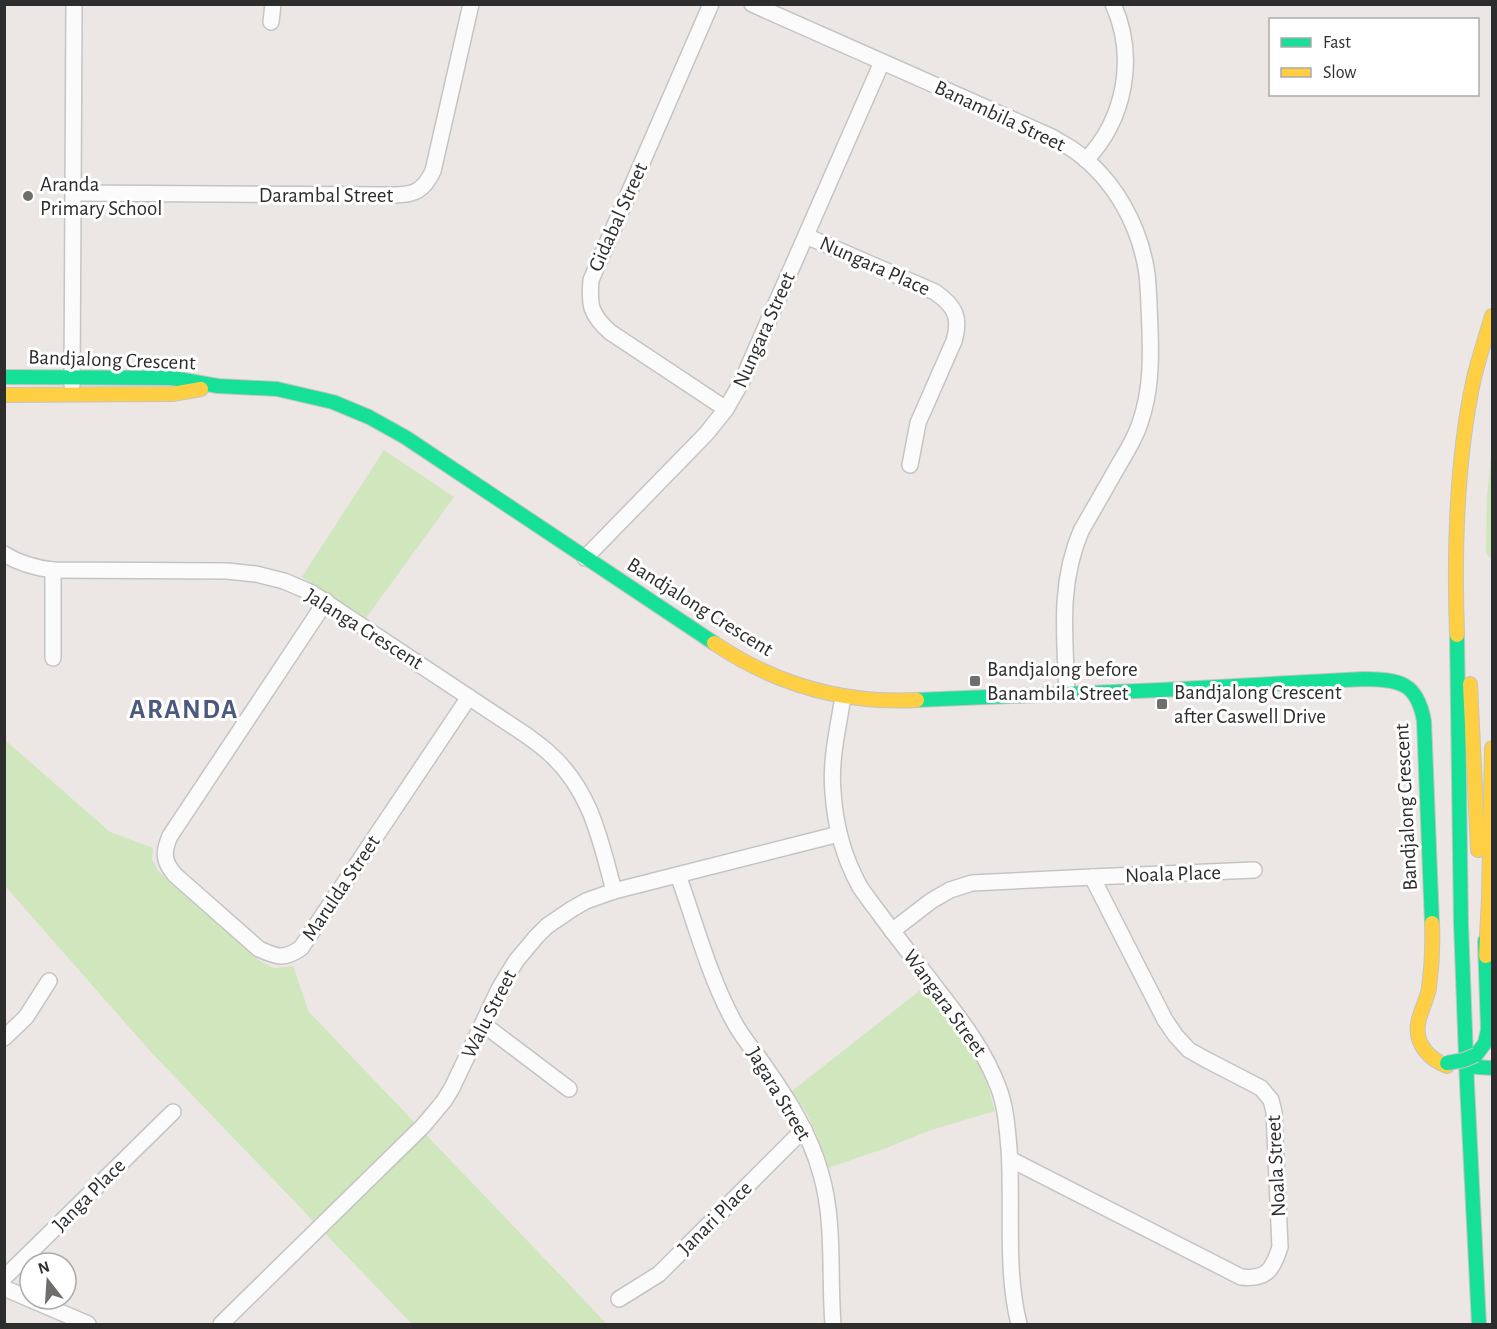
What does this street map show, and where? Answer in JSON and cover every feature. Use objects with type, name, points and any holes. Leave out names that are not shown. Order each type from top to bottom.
[{"type":"main road","points":[[1479,1324],[1471,1183],[1459,861],[1459,651],[1456,582],[1463,452],[1475,378],[1492,316]]},
{"type":"main road","name":"Bandjalong Crescent","points":[[4,377],[172,378],[218,386],[277,389],[333,402],[369,417],[405,437],[724,650],[774,677],[808,689],[843,697],[863,700],[904,700],[1384,679],[1397,681],[1412,690],[1420,703],[1424,721],[1433,945],[1432,968],[1418,1036],[1426,1053],[1435,1061],[1446,1064],[1483,1064]]},
{"type":"main road","name":"Bandjalong Crescent","points":[[4,395],[172,394],[218,386]]},
{"type":"main road","points":[[1459,513],[1466,565],[1467,630],[1481,910],[1486,956]]},
{"type":"main road","points":[[1483,1064],[1488,1030],[1486,956],[1492,748]]},
{"type":"street","points":[[72,395],[74,4]]},
{"type":"street","points":[[271,22],[273,4]]},
{"type":"street","name":"Darambal Street","points":[[73,193],[403,195],[416,191],[424,187],[433,171],[471,4]]},
{"type":"street","name":"Gidabal Street","points":[[711,4],[591,280],[590,299],[593,312],[610,332],[726,409]]},
{"type":"street","name":"Banambila Street","points":[[752,4],[1052,137],[1075,151],[1106,180],[1123,204],[1136,231],[1141,245],[1148,289],[1151,368],[1147,398],[1139,425],[1127,451],[1081,531],[1067,572],[1064,617],[1067,694]]},
{"type":"street","points":[[1086,160],[1110,129],[1122,93],[1125,52],[1113,4]]},
{"type":"street","name":"Nungara Street","points":[[585,558],[706,435],[726,409],[742,381],[882,62]]},
{"type":"street","name":"Nungara Place","points":[[806,236],[935,292],[947,301],[953,310],[957,320],[957,331],[918,423],[910,465]]},
{"type":"street","name":"Jalanga Crescent","points":[[4,554],[30,567],[53,570],[226,571],[256,574],[284,581],[312,593],[549,752],[568,774],[597,826],[614,891]]},
{"type":"street","points":[[53,570],[53,658]]},
{"type":"street","name":"Marulda Street","points":[[326,601],[170,836],[165,847],[169,868],[175,875],[259,950],[275,957],[286,956],[301,948],[469,697]]},
{"type":"street","name":"Wangara Street","points":[[843,697],[833,762],[832,791],[843,848],[861,887],[982,1050],[1000,1091],[1007,1121],[1012,1277],[1019,1324]]},
{"type":"street","name":"Walu Street","points":[[222,1324],[423,1126],[444,1101],[499,989],[516,961],[548,926],[572,909],[614,891],[839,834]]},
{"type":"street","name":"Noala Place","points":[[1092,877],[1254,870]]},
{"type":"street","name":"Jagara Street","points":[[678,875],[717,986],[734,1022],[789,1101],[804,1128],[821,1175],[828,1207],[831,1240],[834,1324]]},
{"type":"street","points":[[892,931],[931,901],[950,890],[972,883],[1092,877]]},
{"type":"street","name":"Noala Street","points":[[1010,1160],[1241,1277],[1258,1277],[1275,1264],[1280,1247],[1274,1112],[1271,1100],[1261,1088],[1189,1050],[1176,1036],[1165,1020],[1092,877]]},
{"type":"street","points":[[4,1038],[26,1017],[49,981]]},
{"type":"street","points":[[483,1024],[569,1089]]},
{"type":"street","name":"Janga Place","points":[[4,1278],[173,1112]]},
{"type":"street","name":"Janari Place","points":[[619,1299],[659,1274],[804,1128]]},
{"type":"street","points":[[4,1288],[87,1324]]},
{"type":"green space","points":[[1492,448],[1492,559],[1486,554],[1487,496]]},
{"type":"green space","points":[[384,450],[454,497],[366,618],[302,577]]},
{"type":"green space","points":[[4,739],[110,832],[153,848],[152,859],[158,871],[260,961],[274,968],[293,966],[309,1012],[606,1324],[412,1324],[150,1051],[5,886]]},
{"type":"green space","points":[[923,988],[970,1049],[985,1078],[995,1111],[931,1130],[828,1168],[814,1128],[792,1091]]},
{"type":"traffic: fast","points":[[4,377],[172,378],[218,386],[277,389],[333,402],[369,417],[405,437],[714,643]]},
{"type":"traffic: fast","points":[[1457,635],[1461,924],[1479,1324]]},
{"type":"traffic: fast","points":[[917,700],[1364,679],[1397,682],[1405,686],[1417,698],[1424,721],[1432,923]]},
{"type":"traffic: fast","points":[[1476,1055],[1485,1043],[1488,1030],[1485,941]]},
{"type":"traffic: fast","points":[[1447,1063],[1476,1055]]},
{"type":"traffic: fast","points":[[1476,1067],[1492,1068]]},
{"type":"traffic: slow","points":[[1457,635],[1456,538],[1463,441],[1474,378],[1492,316]]},
{"type":"traffic: slow","points":[[4,395],[172,394],[201,389]]},
{"type":"traffic: slow","points":[[714,643],[761,670],[811,689],[862,699],[917,700]]},
{"type":"traffic: slow","points":[[1470,684],[1478,850]]},
{"type":"traffic: slow","points":[[1486,956],[1492,748]]},
{"type":"traffic: slow","points":[[1432,923],[1429,988],[1419,1019],[1418,1031],[1421,1044],[1429,1055],[1447,1066]]},
{"type":"place","name":"Aranda Primary School","points":[[28,196]]},
{"type":"place","name":"Bandjalong before Banambila Street","points":[[975,681]]},
{"type":"place","name":"Bandjalong Crescent after Caswell Drive","points":[[1162,704]]},
{"type":"district","name":"ARANDA","points":[[184,709]]}]
